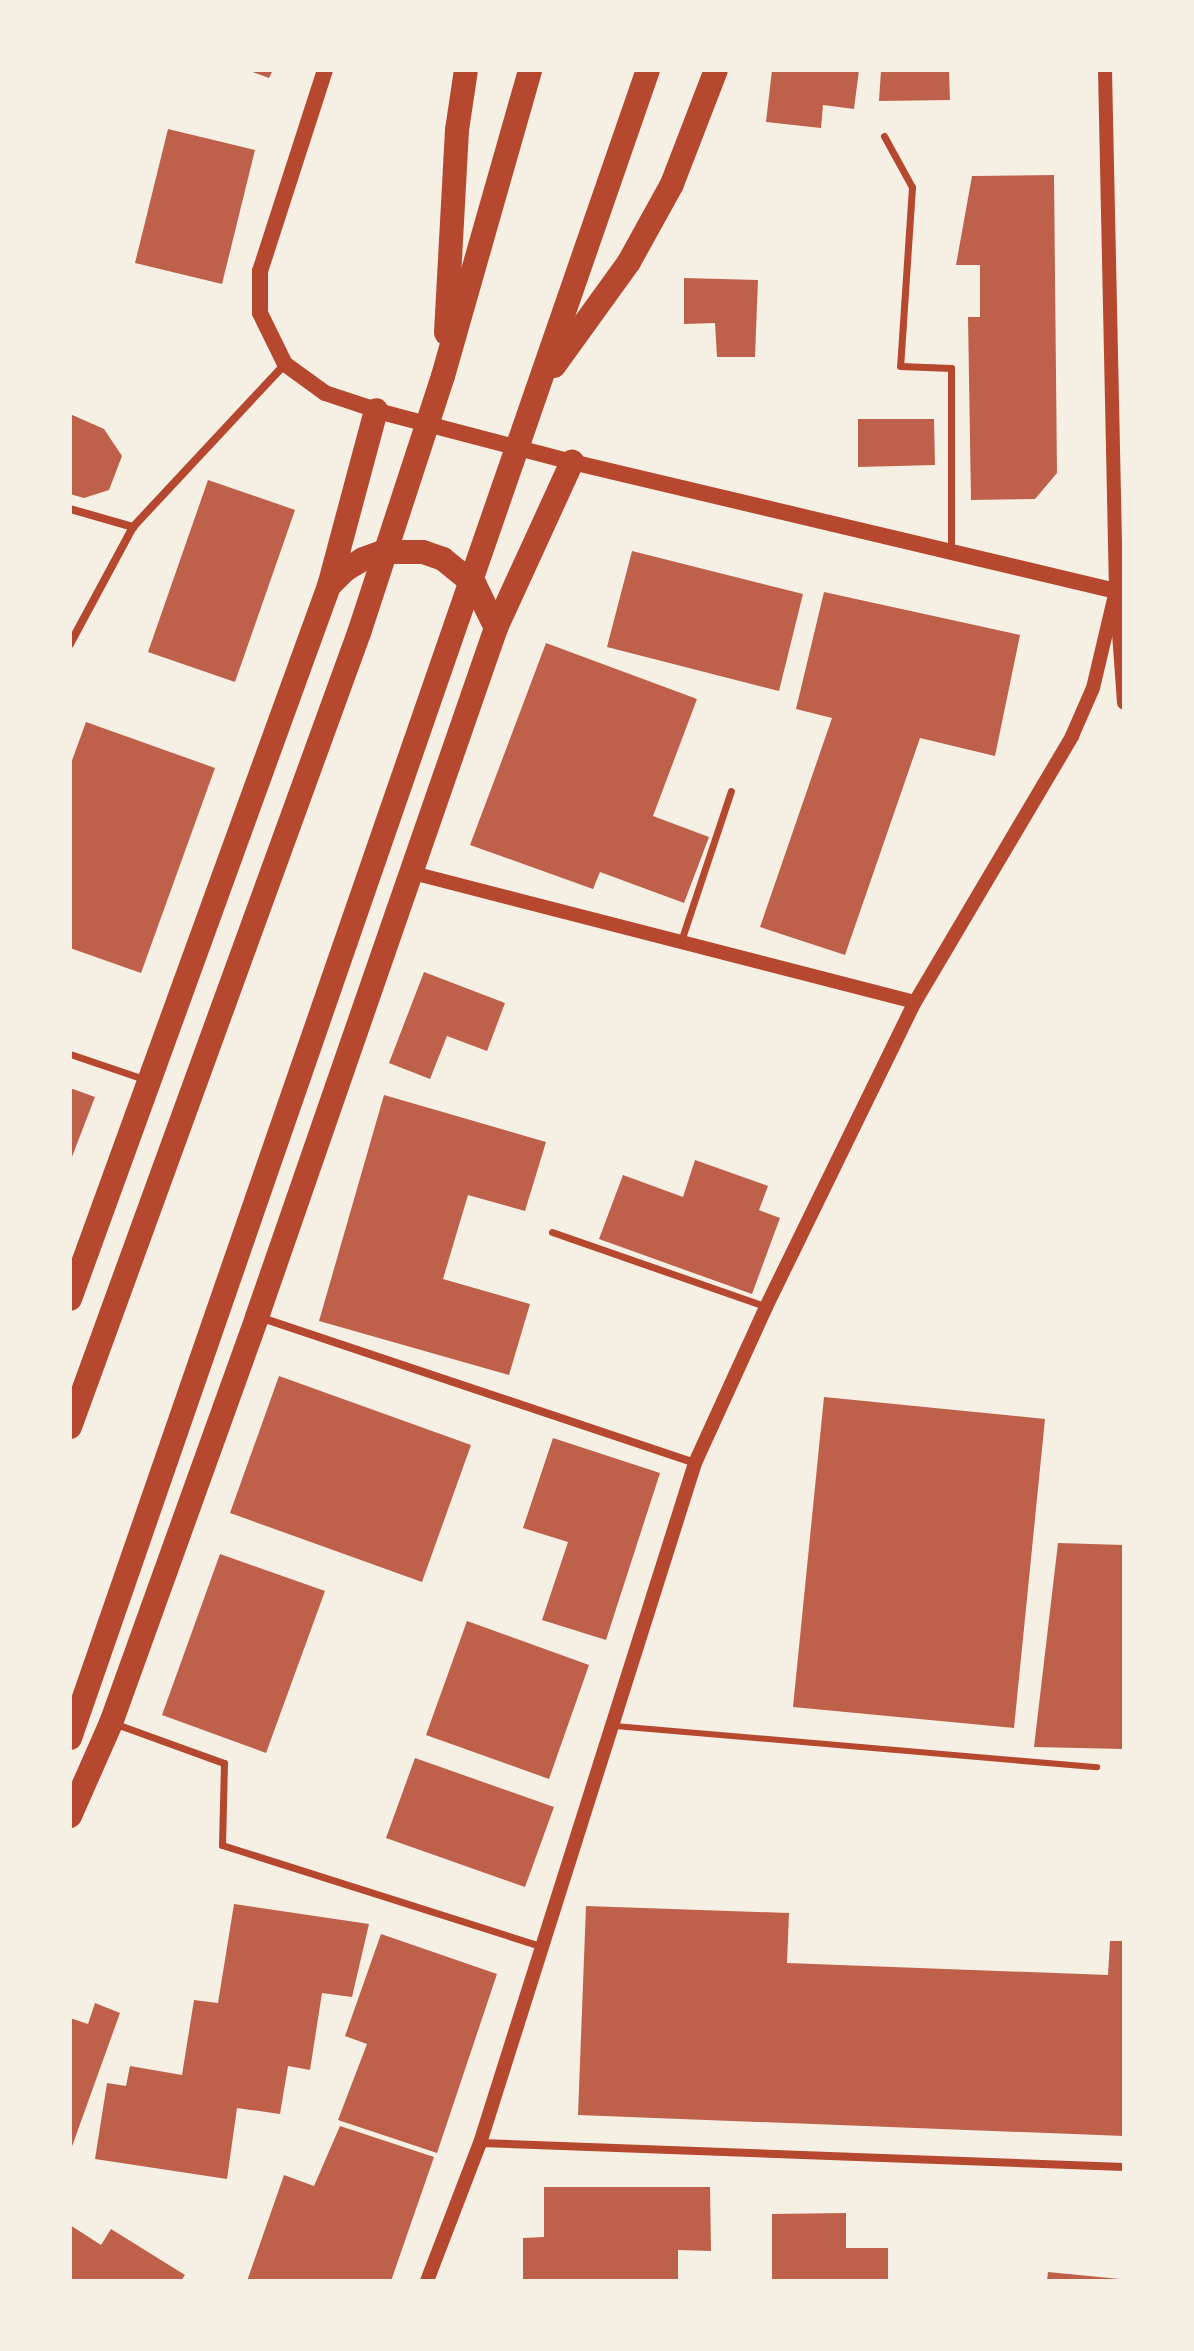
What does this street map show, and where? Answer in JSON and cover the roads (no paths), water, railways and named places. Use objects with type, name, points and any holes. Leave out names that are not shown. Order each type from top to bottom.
[{"type":"highway","points":[[443,376],[457,130],[466,70]]},
{"type":"highway","points":[[70,1427],[359,633],[443,376],[530,70]]},
{"type":"highway","points":[[70,1738],[434,678],[539,388],[648,70]]},
{"type":"highway","points":[[539,388],[629,262],[672,184],[716,70]]},
{"type":"highway","points":[[70,1299],[75,1272],[329,586],[381,412]]},
{"type":"highway","points":[[70,1816],[111,1723],[257,1317],[496,628],[567,460]]},
{"type":"highway","points":[[329,586],[363,559],[392,551],[423,552],[443,559],[475,585],[486,602],[496,628]]},
{"type":"main road","points":[[325,70],[260,271],[260,313],[285,364],[325,393],[381,412],[567,460],[1116,591]]},
{"type":"street","points":[[1105,70],[1116,591],[1124,703]]},
{"type":"street","points":[[884,136],[912,187],[900,366],[951,368],[951,552]]},
{"type":"street","points":[[70,644],[133,527],[285,364]]},
{"type":"street","points":[[70,509],[133,527]]},
{"type":"street","points":[[427,2281],[480,2143],[695,1463],[766,1307],[915,1002],[1072,736],[1093,688],[1116,591]]},
{"type":"street","points":[[680,943],[731,791]]},
{"type":"street","points":[[413,873],[915,1002]]},
{"type":"street","points":[[70,1054],[147,1080]]},
{"type":"street","points":[[552,1232],[766,1307]]},
{"type":"street","points":[[257,1317],[695,1463]]},
{"type":"street","points":[[111,1723],[224,1763],[222,1845],[543,1947]]},
{"type":"street","points":[[480,2143],[1124,2167]]},
{"type":"lane","points":[[613,1726],[1097,1767]]}]
